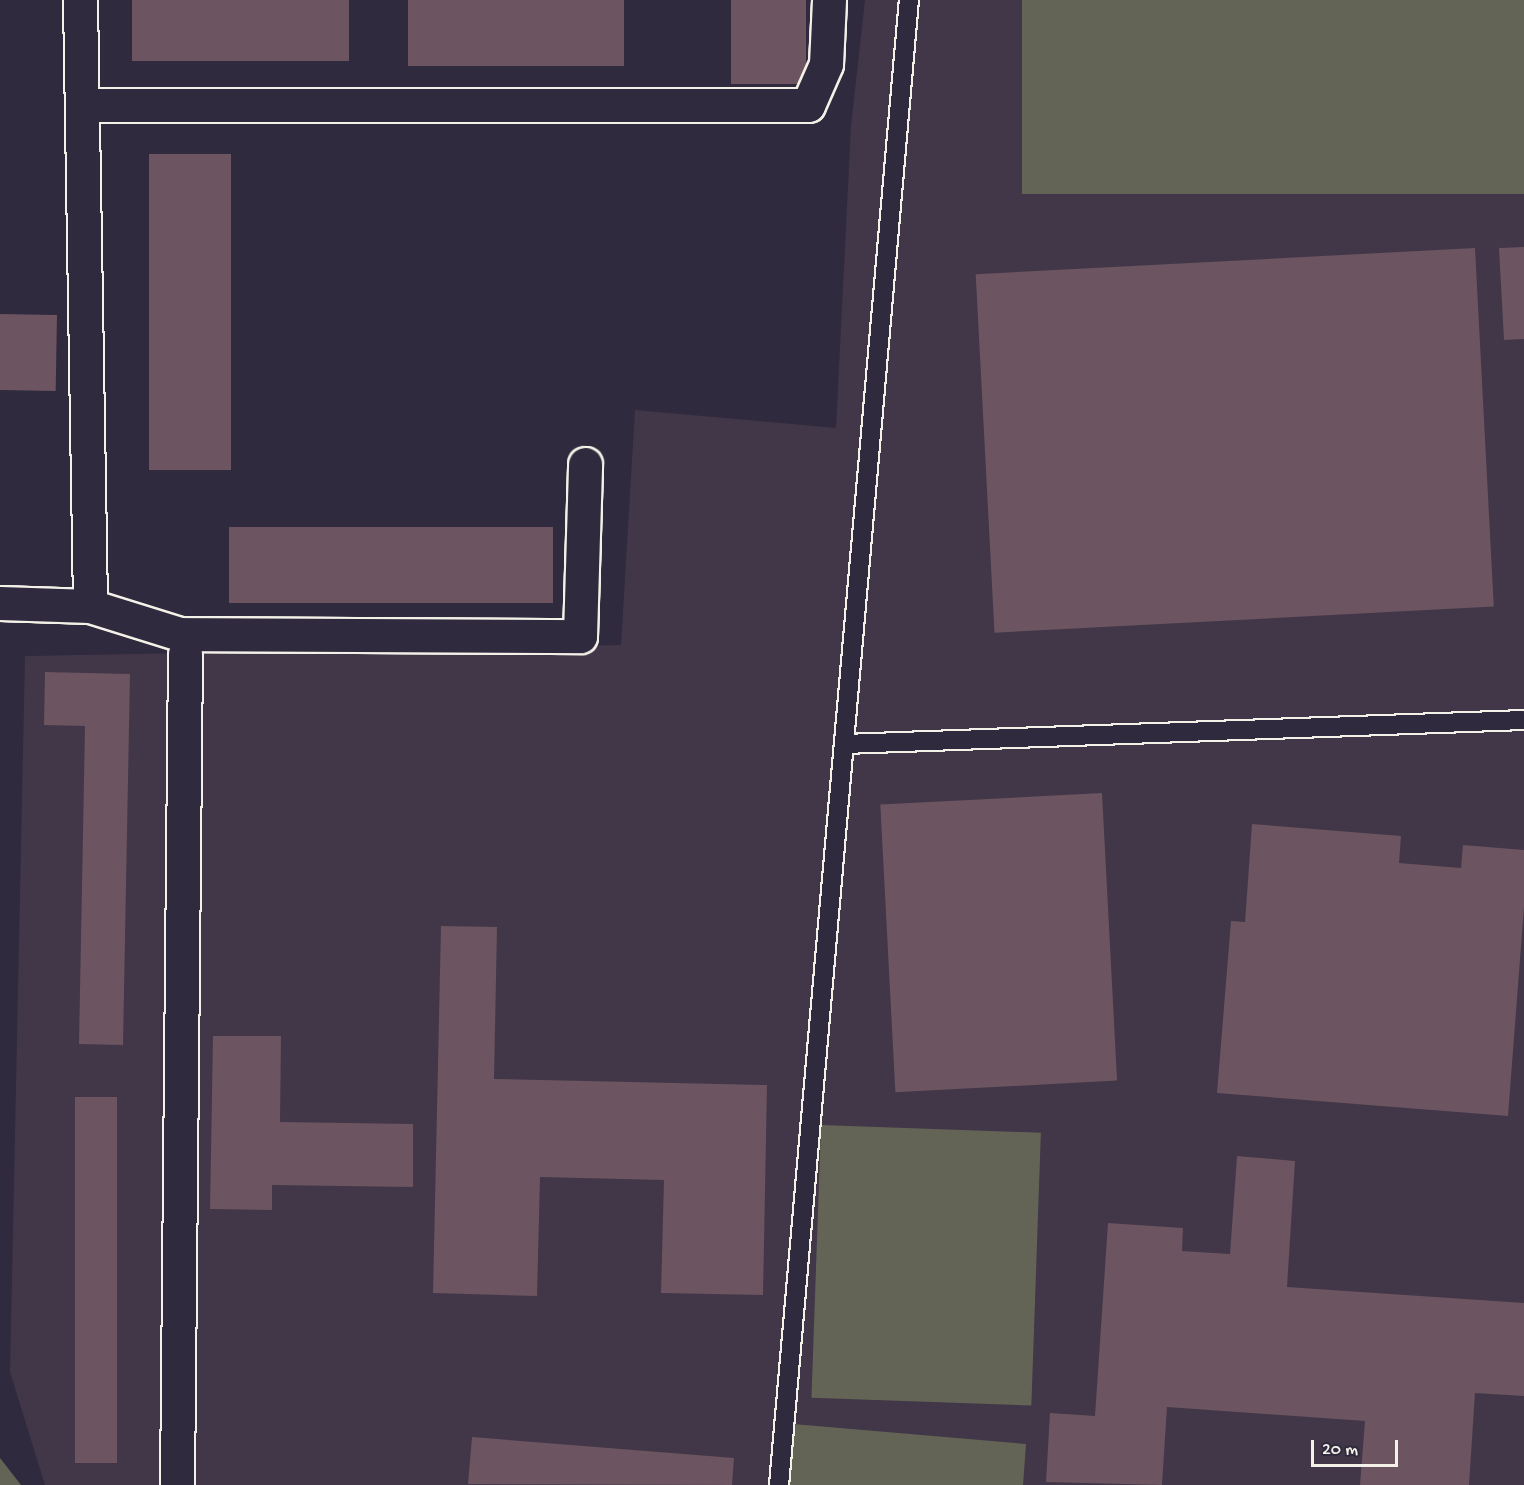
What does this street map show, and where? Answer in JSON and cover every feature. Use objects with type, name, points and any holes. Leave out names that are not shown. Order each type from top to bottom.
[{"type":"street","points":[[80,0],[90,606]]},
{"type":"street","points":[[82,105],[808,105],[826,64],[829,0]]},
{"type":"street","points":[[0,603],[90,606],[180,634],[580,636],[585,464]]},
{"type":"street","points":[[177,1485],[184,654]]},
{"type":"lane","points":[[779,1485],[909,0]]},
{"type":"lane","points":[[844,744],[1524,720]]},
{"type":"shaded area","points":[[865,0],[1524,0],[1524,1485],[45,1485],[10,1372],[25,656],[621,645],[635,410],[836,428],[851,126]]},
{"type":"green space","points":[[1022,0],[1524,0],[1524,194],[1022,194]]},
{"type":"green space","points":[[821,1125],[1041,1133],[1031,1406],[811,1398]]},
{"type":"green space","points":[[793,1424],[1026,1444],[1023,1485],[787,1485]]},
{"type":"green space","points":[[0,1458],[21,1485],[0,1485]]},
{"type":"building","points":[[132,0],[349,0],[349,61],[132,61]]},
{"type":"building","points":[[408,0],[624,0],[624,66],[408,66]]},
{"type":"building","points":[[731,0],[806,0],[806,84],[731,84]]},
{"type":"building","points":[[149,154],[231,154],[231,470],[149,470]]},
{"type":"building","points":[[1524,247],[1524,339],[1504,340],[1499,248]]},
{"type":"building","points":[[1475,248],[1494,607],[994,633],[976,274]]},
{"type":"building","points":[[0,314],[57,315],[56,391],[0,390]]},
{"type":"building","points":[[229,527],[553,527],[553,603],[229,603]]},
{"type":"building","points":[[45,672],[130,674],[123,1045],[79,1044],[85,726],[44,725]]},
{"type":"building","points":[[1102,793],[1117,1081],[895,1092],[880,805]]},
{"type":"building","points":[[1252,824],[1401,836],[1399,863],[1461,868],[1463,845],[1524,850],[1524,907],[1508,1116],[1217,1093],[1231,921],[1245,922]]},
{"type":"building","points":[[441,926],[497,927],[494,1079],[767,1085],[763,1295],[661,1293],[664,1180],[540,1177],[537,1296],[433,1293]]},
{"type":"building","points":[[213,1036],[281,1036],[280,1122],[413,1124],[413,1187],[272,1185],[272,1210],[210,1209]]},
{"type":"building","points":[[75,1097],[117,1097],[117,1463],[75,1463]]},
{"type":"building","points":[[1237,1156],[1295,1161],[1287,1287],[1524,1303],[1524,1396],[1475,1393],[1469,1485],[1360,1485],[1365,1421],[1167,1407],[1162,1485],[1046,1482],[1050,1413],[1095,1416],[1108,1223],[1183,1228],[1182,1251],[1230,1254]]},
{"type":"building","points":[[472,1437],[734,1458],[732,1485],[468,1484]]}]
